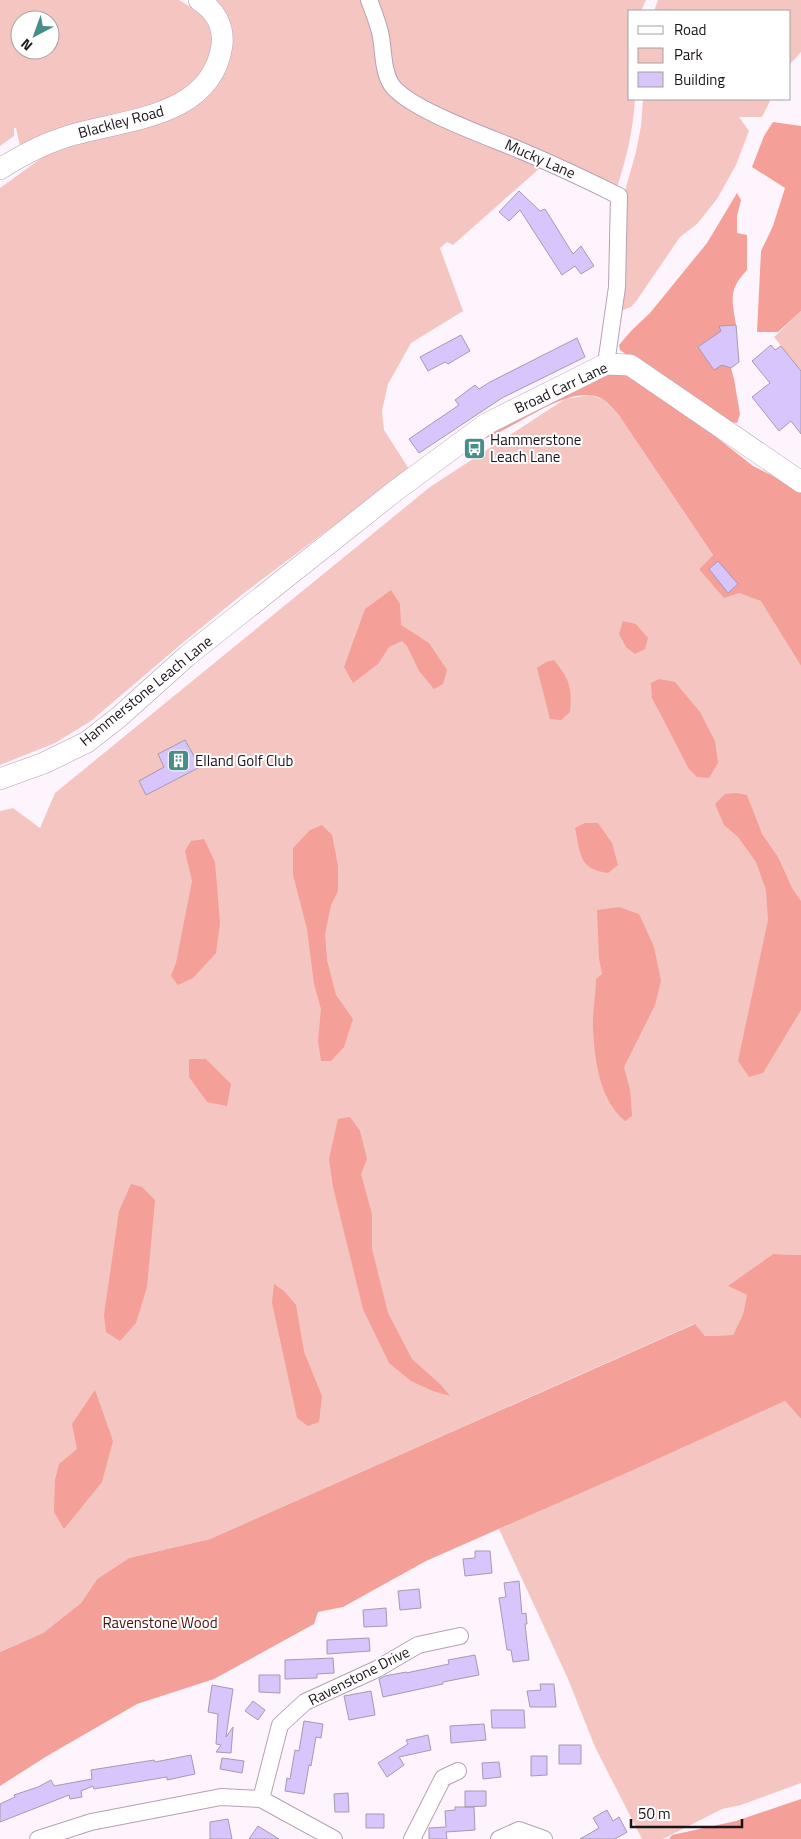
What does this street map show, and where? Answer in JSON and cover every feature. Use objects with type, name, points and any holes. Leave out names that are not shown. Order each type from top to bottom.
[{"type":"street","name":"Blackley Road","points":[[0,169],[34,150],[64,137],[166,111],[196,92],[215,66],[219,58],[222,40],[216,16],[212,10],[199,0]]},
{"type":"street","name":"Mucky Lane","points":[[369,0],[380,33],[387,74],[390,83],[401,96],[452,122],[569,172],[619,196],[617,287],[606,364]]},
{"type":"street","name":"Broad Carr Lane","points":[[328,546],[395,491],[486,424],[606,364],[630,365],[801,482]]},
{"type":"street","name":"Hammerstone Leach Lane","points":[[0,779],[44,763],[87,742],[119,717],[187,656],[328,546]]},
{"type":"street","name":"Ravenstone Drive","points":[[261,1798],[280,1725],[304,1702],[361,1677],[418,1646],[460,1636]]},
{"type":"street","points":[[412,1839],[443,1778],[458,1771]]},
{"type":"street","points":[[38,1839],[91,1822],[221,1797],[261,1798],[334,1839]]},
{"type":"street","points":[[499,1839],[519,1830],[544,1839]]},
{"type":"green space","points":[[0,0],[179,0],[197,11],[210,25],[214,43],[204,73],[178,97],[20,146],[16,128],[14,128],[14,136],[0,146]]},
{"type":"green space","points":[[215,0],[364,0],[385,82],[540,168],[453,245],[447,242],[440,248],[463,311],[411,343],[388,384],[382,411],[384,430],[409,469],[244,593],[91,721],[55,743],[0,765],[0,188],[54,149],[175,116],[201,102],[214,87]]},
{"type":"green space","points":[[373,0],[646,0],[641,10],[628,10],[628,100],[635,100],[629,143],[617,187],[606,180],[465,123],[398,87]]},
{"type":"green space","points":[[658,0],[801,0],[801,52],[791,63],[791,10],[654,10]]},
{"type":"green space","points":[[643,100],[770,100],[762,117],[739,117],[749,131],[736,165],[717,199],[697,224],[680,237],[631,307],[620,311],[625,191],[641,126]]},
{"type":"green space","points":[[773,122],[801,126],[801,311],[778,332],[757,332],[761,251],[773,226],[785,188],[752,167],[764,136]]},
{"type":"green space","points":[[737,193],[741,200],[737,216],[737,233],[747,235],[747,270],[734,289],[733,308],[736,325],[720,326],[724,341],[711,338],[698,347],[714,370],[725,362],[731,368],[740,414],[737,423],[731,422],[653,374],[620,350],[619,345],[650,313],[707,243]]},
{"type":"green space","points":[[801,311],[801,371],[774,337]]},
{"type":"green space","points":[[615,367],[692,418],[753,466],[801,490],[801,666],[761,601],[739,593],[724,598],[699,569],[713,555],[618,414],[604,400],[591,395],[576,396],[560,401],[482,439],[504,406]]},
{"type":"green space","name":"Elland Golf Club","points":[[590,395],[604,400],[618,414],[713,555],[699,569],[739,593],[761,600],[801,666],[801,1255],[773,1254],[729,1286],[747,1295],[743,1314],[733,1335],[705,1336],[694,1324],[210,1539],[129,1558],[97,1579],[81,1603],[43,1633],[0,1652],[0,811],[13,808],[40,828],[55,793],[430,487],[565,399]]},
{"type":"green space","points":[[391,590],[400,604],[401,625],[429,643],[447,670],[443,684],[434,689],[419,671],[407,646],[402,641],[389,647],[378,664],[353,683],[344,667],[365,609]]},
{"type":"green space","points":[[623,621],[636,624],[648,638],[645,649],[635,654],[626,647],[619,634]]},
{"type":"green space","points":[[554,660],[567,679],[571,696],[570,712],[561,720],[550,719],[537,668],[546,662]]},
{"type":"green space","points":[[659,679],[675,682],[700,712],[715,741],[718,763],[709,778],[697,777],[689,769],[652,698],[651,683]]},
{"type":"green space","points":[[725,794],[747,795],[762,834],[778,857],[792,888],[801,901],[801,1010],[763,1073],[749,1077],[738,1061],[768,920],[766,890],[756,862],[738,837],[724,825],[715,804]]},
{"type":"green space","points":[[585,823],[598,823],[612,843],[618,865],[608,873],[591,868],[582,859],[575,828]]},
{"type":"green space","points":[[322,825],[332,835],[338,866],[338,891],[331,905],[325,934],[327,960],[336,995],[353,1019],[344,1047],[331,1061],[321,1061],[318,1041],[321,1009],[314,984],[307,929],[293,875],[293,848],[310,830]]},
{"type":"green space","points":[[204,839],[215,862],[220,923],[216,953],[193,978],[178,985],[171,976],[176,963],[192,881],[185,851],[191,841]]},
{"type":"green space","points":[[619,907],[639,914],[654,947],[661,981],[655,1005],[624,1067],[630,1090],[632,1116],[625,1121],[609,1102],[604,1091],[597,1066],[593,1029],[596,979],[602,974],[599,958],[597,910]]},
{"type":"green space","points":[[189,1059],[206,1059],[231,1084],[227,1106],[207,1102],[189,1077]]},
{"type":"green space","points":[[350,1117],[360,1131],[367,1159],[361,1174],[372,1214],[372,1249],[388,1313],[412,1359],[441,1385],[450,1396],[411,1381],[389,1363],[363,1309],[333,1187],[329,1159],[338,1119]]},
{"type":"green space","points":[[131,1184],[142,1187],[155,1200],[147,1287],[136,1323],[120,1341],[106,1332],[104,1315],[119,1211]]},
{"type":"green space","name":"Ravenstone Wood","points":[[773,1254],[801,1255],[801,1419],[785,1401],[426,1561],[343,1607],[318,1612],[314,1624],[214,1679],[137,1704],[47,1756],[0,1786],[0,1652],[43,1633],[81,1603],[97,1579],[129,1558],[210,1539],[695,1324],[705,1336],[733,1335],[743,1314],[747,1295],[728,1286]]},
{"type":"green space","points":[[274,1284],[284,1291],[296,1305],[304,1352],[322,1396],[319,1422],[308,1426],[297,1418],[272,1303]]},
{"type":"green space","points":[[95,1390],[113,1441],[102,1482],[64,1529],[54,1512],[55,1480],[59,1464],[77,1449],[72,1424]]},
{"type":"green space","points":[[785,1401],[801,1419],[801,1783],[741,1805],[722,1809],[663,1839],[642,1839],[595,1747],[568,1679],[499,1529]]},
{"type":"green space","points":[[801,1799],[801,1839],[669,1839],[672,1835],[736,1821]]},
{"type":"building","points":[[519,191],[540,211],[545,209],[573,254],[581,246],[594,266],[581,274],[575,266],[562,275],[520,210],[509,221],[499,212]]},
{"type":"building","points":[[736,325],[739,362],[731,368],[722,365],[714,370],[698,347],[721,331],[719,326]]},
{"type":"building","points":[[461,335],[470,351],[448,364],[445,362],[428,371],[420,357]]},
{"type":"building","points":[[577,338],[585,357],[502,398],[419,453],[409,439],[459,405],[455,400],[475,385],[479,389]]},
{"type":"building","points":[[771,345],[775,350],[781,346],[801,371],[801,434],[791,421],[779,431],[752,397],[770,383],[752,361]]},
{"type":"building","points":[[718,561],[738,584],[728,593],[709,569]]},
{"type":"building","name":"Elland Golf Club","points":[[185,740],[200,767],[146,795],[139,781],[164,767],[158,754]]},
{"type":"building","points":[[475,1551],[490,1551],[492,1573],[465,1576],[463,1559],[475,1558]]},
{"type":"building","points":[[519,1581],[522,1614],[526,1613],[527,1624],[525,1624],[529,1660],[513,1662],[511,1650],[507,1650],[499,1598],[506,1597],[504,1583]]},
{"type":"building","points":[[419,1589],[421,1608],[400,1610],[398,1591]]},
{"type":"building","points":[[386,1608],[387,1626],[364,1627],[363,1610]]},
{"type":"building","points":[[369,1638],[370,1651],[327,1654],[327,1640]]},
{"type":"building","points":[[475,1655],[479,1675],[383,1697],[379,1679],[385,1676],[449,1664],[448,1660]]},
{"type":"building","points":[[333,1658],[334,1673],[317,1674],[317,1678],[285,1679],[285,1660]]},
{"type":"building","points":[[259,1675],[280,1675],[280,1693],[259,1692]]},
{"type":"building","points":[[540,1684],[554,1684],[556,1707],[530,1707],[527,1691],[541,1690]]},
{"type":"building","points":[[212,1685],[233,1689],[226,1737],[233,1727],[231,1753],[216,1752],[221,1745],[216,1744],[218,1714],[208,1712]]},
{"type":"building","points":[[371,1691],[375,1715],[349,1720],[344,1696]]},
{"type":"building","points":[[253,1701],[265,1710],[258,1720],[245,1711]]},
{"type":"building","points":[[491,1710],[524,1710],[525,1728],[492,1728]]},
{"type":"building","points":[[304,1721],[323,1724],[321,1738],[316,1737],[304,1794],[285,1791],[287,1778],[290,1779],[295,1750],[299,1751]]},
{"type":"building","points":[[484,1724],[486,1740],[451,1743],[450,1726]]},
{"type":"building","points":[[428,1735],[431,1750],[399,1757],[404,1765],[387,1777],[378,1763],[408,1744],[406,1740]]},
{"type":"building","points":[[559,1745],[581,1745],[581,1764],[559,1764]]},
{"type":"building","points":[[191,1755],[195,1774],[167,1780],[167,1777],[94,1789],[93,1786],[81,1791],[82,1797],[70,1799],[69,1795],[0,1822],[0,1804],[15,1797],[14,1795],[38,1787],[51,1780],[54,1786],[92,1779],[91,1770],[154,1760],[155,1762]]},
{"type":"building","points":[[531,1756],[547,1756],[547,1775],[531,1776]]},
{"type":"building","points":[[222,1758],[244,1761],[242,1773],[220,1769]]},
{"type":"building","points":[[499,1762],[501,1777],[483,1779],[482,1763]]},
{"type":"building","points":[[465,1791],[486,1791],[486,1806],[465,1807]]},
{"type":"building","points":[[348,1793],[349,1812],[335,1812],[334,1794]]},
{"type":"building","points":[[455,1807],[474,1807],[475,1830],[446,1832],[447,1839],[429,1839],[429,1828],[446,1827],[445,1811],[455,1810]]},
{"type":"building","points":[[607,1810],[613,1821],[619,1817],[627,1832],[615,1839],[580,1839],[599,1828],[593,1818]]},
{"type":"building","points":[[366,1814],[384,1814],[384,1828],[366,1828]]},
{"type":"building","points":[[228,1819],[232,1839],[210,1839],[210,1822]]},
{"type":"building","points":[[258,1826],[279,1839],[249,1839]]},
{"type":"place","name":"Hammerstone Leach Lane","points":[[474,449]]},
{"type":"place","name":"Elland Golf Club","points":[[179,761]]}]
